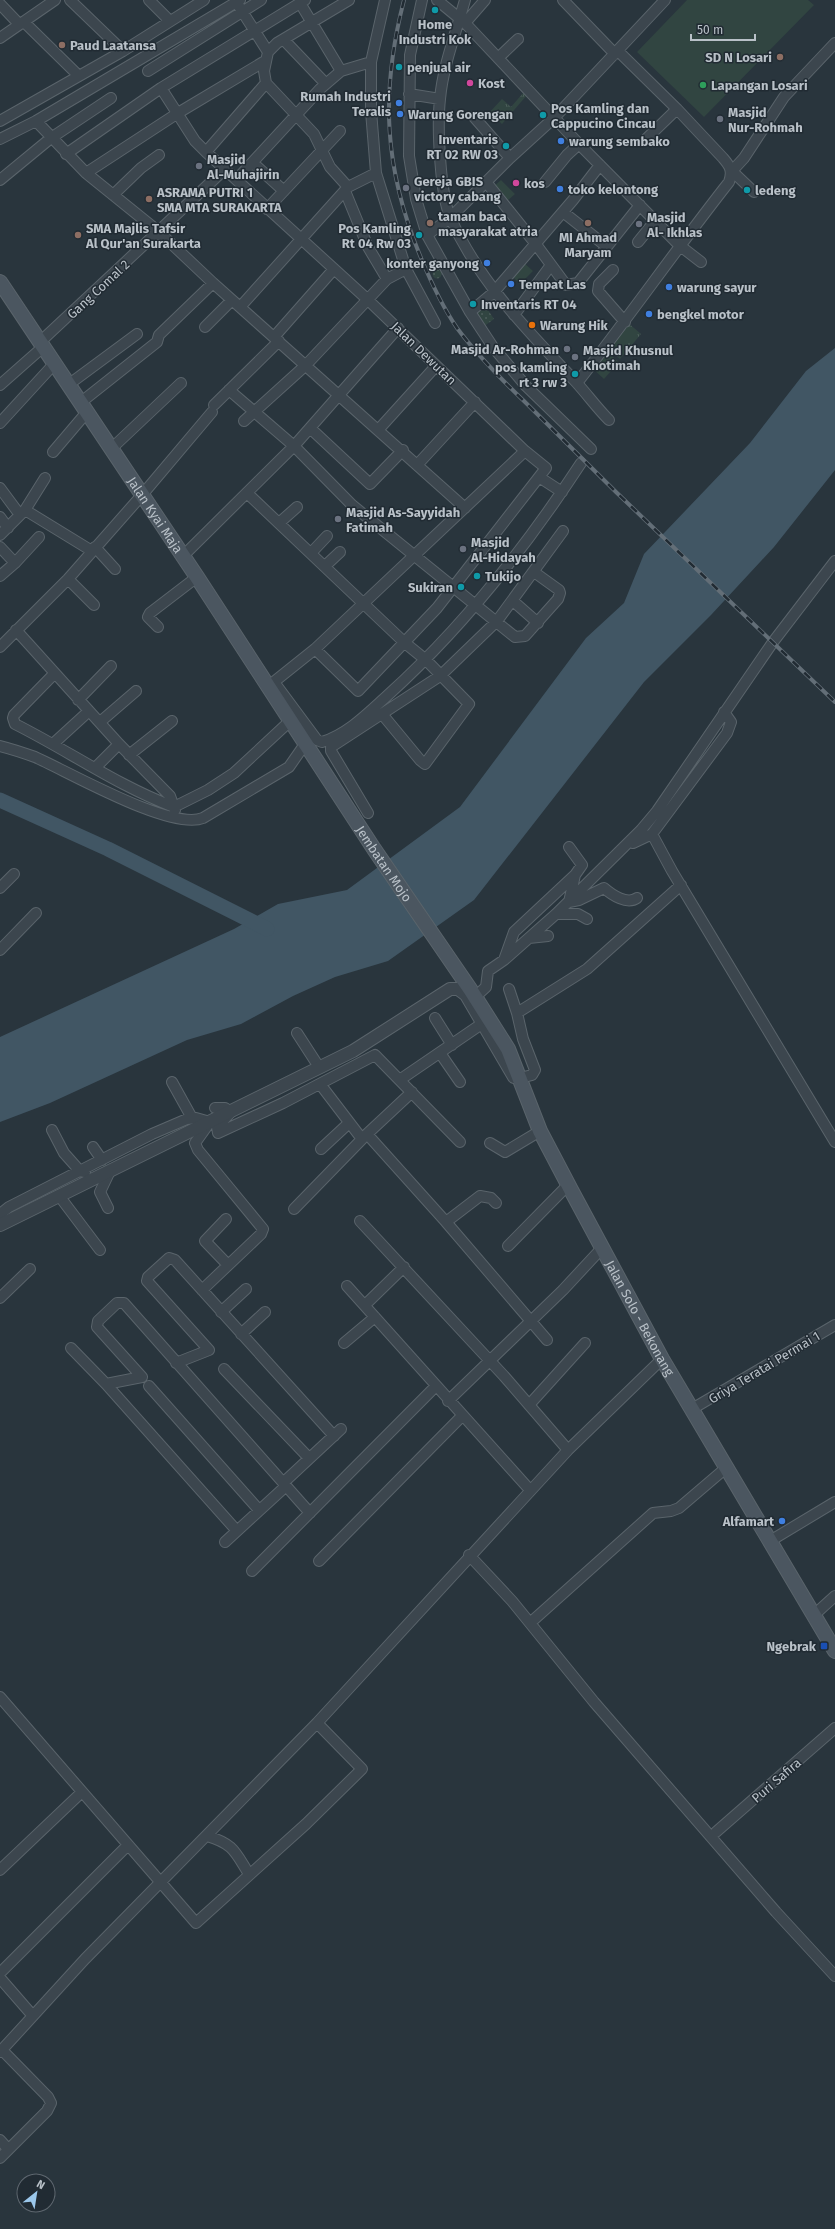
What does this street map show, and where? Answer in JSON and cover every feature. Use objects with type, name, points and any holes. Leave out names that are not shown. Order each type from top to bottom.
[{"type":"main road","name":"Jalan Kyai Maja","points":[[0,282],[142,496],[271,684],[290,721],[307,747]]},
{"type":"main road","name":"Jembatan Mojo","points":[[307,747],[461,976]]},
{"type":"main road","name":"Jalan Solo - Bekonang","points":[[461,976],[508,1049],[540,1131],[662,1359],[728,1467],[835,1651]]},
{"type":"street","points":[[0,38],[55,0]]},
{"type":"street","points":[[70,0],[123,51]]},
{"type":"street","points":[[149,0],[170,20]]},
{"type":"street","points":[[2,116],[79,76],[123,51],[204,0]]},
{"type":"street","points":[[148,71],[261,0]]},
{"type":"street","points":[[86,173],[266,57],[284,40],[349,0]]},
{"type":"street","points":[[385,0],[372,62],[371,111],[376,173],[406,269],[435,323]]},
{"type":"street","points":[[422,0],[410,55],[409,156],[416,199],[427,235],[470,312],[493,347],[526,386],[591,449]]},
{"type":"street","points":[[437,0],[463,21],[579,144],[679,245],[701,262]]},
{"type":"street","points":[[465,0],[463,21],[443,78],[440,99],[440,154],[443,188],[450,218],[494,292],[535,340],[577,383],[609,420]]},
{"type":"street","points":[[463,21],[485,0]]},
{"type":"street","points":[[563,0],[677,109],[723,158],[732,171],[754,192]]},
{"type":"street","points":[[427,235],[450,218],[510,158],[555,117],[617,53],[665,0]]},
{"type":"street","points":[[0,139],[36,121],[237,1],[254,31],[266,57],[266,84],[206,152]]},
{"type":"street","points":[[66,154],[161,88],[302,2],[341,71]]},
{"type":"street","points":[[0,4],[79,76]]},
{"type":"street","points":[[498,58],[518,39]]},
{"type":"street","points":[[284,40],[326,84]]},
{"type":"street","points":[[577,383],[625,322],[679,245],[729,182],[732,171],[744,158],[784,97],[808,69],[835,43]]},
{"type":"street","points":[[237,179],[297,114],[341,71],[372,62]]},
{"type":"street","points":[[266,84],[297,114],[314,134],[330,167],[346,189],[368,247],[387,278]]},
{"type":"street","name":"Jalan Dewutan","points":[[161,88],[195,141],[226,168],[267,209],[398,328],[525,451],[546,468],[539,477]]},
{"type":"street","points":[[409,94],[440,99]]},
{"type":"street","points":[[0,180],[51,138],[111,98]]},
{"type":"street","points":[[646,139],[677,109]]},
{"type":"street","points":[[474,117],[510,158]]},
{"type":"street","points":[[36,121],[66,154],[86,173],[159,232],[213,283],[241,306],[403,450],[465,508]]},
{"type":"street","points":[[267,209],[340,131]]},
{"type":"street","points":[[545,182],[567,155],[579,144]]},
{"type":"street","points":[[113,195],[141,168],[159,155]]},
{"type":"street","points":[[253,163],[284,191]]},
{"type":"street","points":[[470,312],[494,292],[563,212],[600,165]]},
{"type":"street","name":"Gang Comal 2","points":[[0,385],[226,168]]},
{"type":"street","points":[[241,306],[346,189],[376,173]]},
{"type":"street","points":[[486,182],[535,243],[566,285],[571,286],[578,283],[640,205]]},
{"type":"street","points":[[563,212],[606,246]]},
{"type":"street","points":[[638,242],[655,221]]},
{"type":"street","points":[[514,315],[551,265]]},
{"type":"street","points":[[1,645],[68,579],[93,549],[142,496],[213,408],[277,339],[334,269]]},
{"type":"street","points":[[244,421],[306,365],[387,278],[406,269]]},
{"type":"street","points":[[613,270],[599,284],[598,291],[625,322]]},
{"type":"street","points":[[53,452],[83,408],[157,342],[158,336],[213,283]]},
{"type":"street","points":[[205,327],[232,300]]},
{"type":"street","points":[[183,556],[294,446],[398,328]]},
{"type":"street","points":[[68,385],[137,334]]},
{"type":"street","points":[[0,423],[54,364]]},
{"type":"street","points":[[379,429],[436,366]]},
{"type":"street","points":[[111,449],[181,383]]},
{"type":"street","points":[[229,390],[294,446],[352,504],[412,555],[454,586],[515,637],[520,638],[538,623],[560,593],[559,590],[534,572]]},
{"type":"street","points":[[418,464],[475,402]]},
{"type":"street","points":[[310,428],[370,484],[403,450]]},
{"type":"street","points":[[525,451],[465,508],[412,555],[315,649],[271,684],[313,735],[322,742],[346,730],[363,718],[426,660],[488,591],[562,492],[581,463]]},
{"type":"street","points":[[315,649],[358,691],[405,643],[454,586],[539,477],[562,492]]},
{"type":"street","points":[[0,535],[23,512],[45,478]]},
{"type":"street","points":[[0,488],[23,512],[93,549],[115,569]]},
{"type":"street","points":[[247,493],[405,643],[426,660],[440,676],[467,700],[469,706],[425,764],[382,714]]},
{"type":"street","points":[[279,523],[297,507]]},
{"type":"street","points":[[0,517],[8,528]]},
{"type":"street","points":[[368,813],[331,749],[440,676],[497,621],[563,531]]},
{"type":"street","points":[[311,553],[327,536]]},
{"type":"street","points":[[1,573],[15,564],[39,537]]},
{"type":"street","points":[[0,547],[15,564]]},
{"type":"street","points":[[325,566],[340,552]]},
{"type":"street","points":[[475,997],[486,987],[488,971],[504,960],[569,902],[627,846],[657,811],[773,642],[835,561]]},
{"type":"street","points":[[158,627],[148,617],[150,613],[197,577]]},
{"type":"street","points":[[68,579],[94,605]]},
{"type":"street","points":[[512,601],[538,623]]},
{"type":"street","points":[[16,630],[78,700],[170,796],[176,818]]},
{"type":"street","points":[[78,700],[111,666]]},
{"type":"street","points":[[54,674],[12,718],[16,724],[54,743],[96,767],[111,778],[142,794],[174,807],[208,790],[234,773],[290,721]]},
{"type":"street","points":[[100,722],[136,691]]},
{"type":"street","points":[[54,743],[89,711]]},
{"type":"street","points":[[627,846],[652,834],[727,732],[731,722],[724,712]]},
{"type":"street","points":[[130,755],[172,721]]},
{"type":"street","points":[[96,767],[119,744]]},
{"type":"street","points":[[0,746],[34,757],[138,806],[176,818],[192,821],[203,818],[290,767],[307,747]]},
{"type":"street","points":[[652,834],[835,1142]]},
{"type":"street","points":[[504,960],[514,932],[582,867],[582,862],[569,847]]},
{"type":"street","points":[[0,888],[14,874]]},
{"type":"street","points":[[569,902],[575,875]]},
{"type":"street","points":[[517,1013],[587,968],[682,885]]},
{"type":"street","points":[[569,902],[579,900],[604,888],[612,895],[630,901],[638,898]]},
{"type":"street","points":[[1,948],[36,913]]},
{"type":"street","points":[[556,914],[578,914],[587,919]]},
{"type":"street","points":[[529,938],[548,936]]},
{"type":"street","points":[[0,1225],[60,1197],[353,1051],[450,989],[454,988],[462,991],[522,1084],[532,1075],[535,1070],[523,1039],[517,1013],[509,989]]},
{"type":"street","points":[[435,1018],[452,1045]]},
{"type":"street","points":[[401,1079],[483,1023]]},
{"type":"street","points":[[297,1033],[319,1067]]},
{"type":"street","points":[[440,1053],[460,1082]]},
{"type":"street","points":[[231,1112],[217,1127],[217,1133],[283,1103],[375,1055],[401,1079],[460,1142]]},
{"type":"street","points":[[172,1082],[192,1118]]},
{"type":"street","points":[[320,1084],[349,1123],[446,1222],[547,1340]]},
{"type":"street","points":[[294,1209],[364,1137],[412,1092]]},
{"type":"street","points":[[215,1108],[225,1108],[231,1112]]},
{"type":"street","points":[[0,1214],[9,1207],[152,1134],[192,1118],[210,1122]]},
{"type":"street","points":[[202,1290],[261,1234],[263,1229],[198,1150],[195,1143],[210,1122]]},
{"type":"street","points":[[321,1149],[349,1123]]},
{"type":"street","points":[[52,1130],[64,1153],[80,1171],[106,1173]]},
{"type":"street","points":[[490,1143],[505,1152],[540,1131]]},
{"type":"street","points":[[93,1147],[102,1160]]},
{"type":"street","points":[[106,1173],[100,1192],[108,1208]]},
{"type":"street","points":[[508,1246],[568,1185]]},
{"type":"street","points":[[446,1222],[480,1196],[491,1198],[496,1203]]},
{"type":"street","points":[[60,1197],[100,1250]]},
{"type":"street","points":[[226,1220],[205,1241],[228,1265]]},
{"type":"street","points":[[360,1221],[404,1267],[568,1450]]},
{"type":"street","points":[[448,1401],[563,1290],[602,1248]]},
{"type":"street","points":[[176,1363],[209,1350],[147,1279],[162,1263],[169,1258],[176,1260],[241,1334],[338,1433],[309,1458],[285,1484],[225,1542]]},
{"type":"street","points":[[365,1306],[404,1267]]},
{"type":"street","points":[[0,1298],[30,1269]]},
{"type":"street","points":[[347,1286],[448,1401],[530,1490]]},
{"type":"street","points":[[221,1312],[246,1289]]},
{"type":"street","points":[[106,1384],[142,1377],[97,1327],[98,1321],[117,1303],[124,1304],[310,1513]]},
{"type":"street","points":[[241,1334],[265,1312]]},
{"type":"street","points":[[344,1343],[375,1317]]},
{"type":"street","name":"Griya Teratai Permai 1","points":[[692,1409],[835,1325]]},
{"type":"street","points":[[529,1405],[585,1343]]},
{"type":"street","points":[[71,1348],[106,1384],[237,1531]]},
{"type":"street","points":[[0,2158],[47,2111],[51,2103],[48,2097],[1,2051],[85,1959],[317,1723],[568,1450],[662,1359]]},
{"type":"street","points":[[224,1369],[309,1458]]},
{"type":"street","points":[[150,1386],[259,1510]]},
{"type":"street","points":[[252,1571],[436,1386]]},
{"type":"street","points":[[319,1561],[462,1416]]},
{"type":"street","points":[[530,1623],[653,1513],[671,1511],[679,1508],[728,1467]]},
{"type":"street","points":[[770,1541],[835,1502]]},
{"type":"street","points":[[470,1555],[530,1623],[594,1702],[776,1912],[835,1976]]},
{"type":"street","points":[[814,1615],[835,1596]]},
{"type":"street","points":[[0,1697],[196,1923],[306,1824],[362,1769],[317,1723]]},
{"type":"street","name":"Puri Safira","points":[[716,1832],[835,1728]]},
{"type":"street","points":[[0,1870],[82,1792]]},
{"type":"street","points":[[207,1836],[222,1840],[232,1847],[249,1874]]},
{"type":"street","points":[[0,1972],[128,1845]]},
{"type":"street","points":[[0,1978],[33,2016]]},
{"type":"street","points":[[0,2140],[8,2149]]},
{"type":"green space","name":"Lapangan Losari","points":[[687,0],[808,0],[814,5],[704,117],[637,52]]},
{"type":"green space","points":[[524,92],[527,95],[502,124],[490,112],[502,99],[511,107]]},
{"type":"green space","points":[[501,180],[515,194],[506,202],[492,188]]},
{"type":"green space","points":[[523,262],[533,271],[520,284],[511,275]]},
{"type":"green space","points":[[437,269],[442,274],[437,279],[432,274]]},
{"type":"green space","points":[[484,304],[494,319],[483,327],[473,312]]},
{"type":"green space","points":[[627,322],[641,334],[620,359],[606,348]]},
{"type":"green space","points":[[605,350],[619,362],[604,379],[591,367]]},
{"type":"water","points":[[835,348],[835,470],[774,547],[711,615],[644,682],[474,900],[388,961],[335,977],[293,996],[241,1024],[187,1040],[50,1103],[0,1122],[0,1037],[234,929],[278,904],[347,890],[460,807],[586,638],[624,603],[644,554],[750,443],[806,371]]},
{"type":"waterway","points":[[0,800],[108,849],[267,929]]},
{"type":"railway","points":[[404,0],[396,34],[391,67],[389,99],[393,162],[399,193],[421,258],[442,303],[452,320],[473,348],[507,385],[835,702]]},
{"type":"place","name":"Home Industri Kok","points":[[435,10]]},
{"type":"place","name":"Paud Laatansa","points":[[62,45]]},
{"type":"place","name":"SD N Losari","points":[[780,57]]},
{"type":"place","name":"penjual air","points":[[399,67]]},
{"type":"place","name":"Kost","points":[[470,83]]},
{"type":"place","name":"Lapangan Losari","points":[[703,85]]},
{"type":"place","name":"Rumah Industri Teralis","points":[[399,103]]},
{"type":"place","name":"Warung Gorengan","points":[[400,114]]},
{"type":"place","name":"Pos Kamling dan Cappucino Cincau","points":[[543,115]]},
{"type":"place","name":"Masjid Nur-Rohmah","points":[[720,119]]},
{"type":"place","name":"warung sembako","points":[[561,141]]},
{"type":"place","name":"Inventaris RT 02 RW 03","points":[[506,146]]},
{"type":"place","name":"Masjid Al-Muhajirin","points":[[199,166]]},
{"type":"place","name":"kos","points":[[516,183]]},
{"type":"place","name":"Gereja GBIS victory cabang","points":[[406,188]]},
{"type":"place","name":"toko kelontong","points":[[560,189]]},
{"type":"place","name":"ledeng","points":[[747,190]]},
{"type":"place","name":"ASRAMA PUTRI 1 SMA MTA SURAKARTA","points":[[149,199]]},
{"type":"place","name":"taman baca masyarakat atria","points":[[430,223]]},
{"type":"place","name":"MI Ahmad Maryam","points":[[588,223]]},
{"type":"place","name":"Masjid Al- Ikhlas","points":[[639,224]]},
{"type":"place","name":"SMA Majlis Tafsir Al Qur'an Surakarta","points":[[78,235]]},
{"type":"place","name":"Pos Kamling Rt 04 Rw 03","points":[[419,235]]},
{"type":"place","name":"konter ganyong","points":[[487,263]]},
{"type":"place","name":"Tempat Las","points":[[511,284]]},
{"type":"place","name":"warung sayur","points":[[669,287]]},
{"type":"place","name":"Inventaris RT 04","points":[[473,304]]},
{"type":"place","name":"bengkel motor","points":[[649,314]]},
{"type":"place","name":"Warung Hik","points":[[532,325]]},
{"type":"place","name":"Masjid Ar-Rohman","points":[[567,349]]},
{"type":"place","name":"Masjid Khusnul Khotimah","points":[[575,357]]},
{"type":"place","name":"pos kamling rt 3 rw 3","points":[[575,374]]},
{"type":"place","name":"Masjid As-Sayyidah Fatimah","points":[[338,519]]},
{"type":"place","name":"Masjid Al-Hidayah","points":[[463,549]]},
{"type":"place","name":"Tukijo","points":[[477,576]]},
{"type":"place","name":"Sukiran","points":[[461,587]]},
{"type":"place","name":"Alfamart","points":[[782,1521]]},
{"type":"place","name":"Ngebrak","points":[[824,1646]]}]
